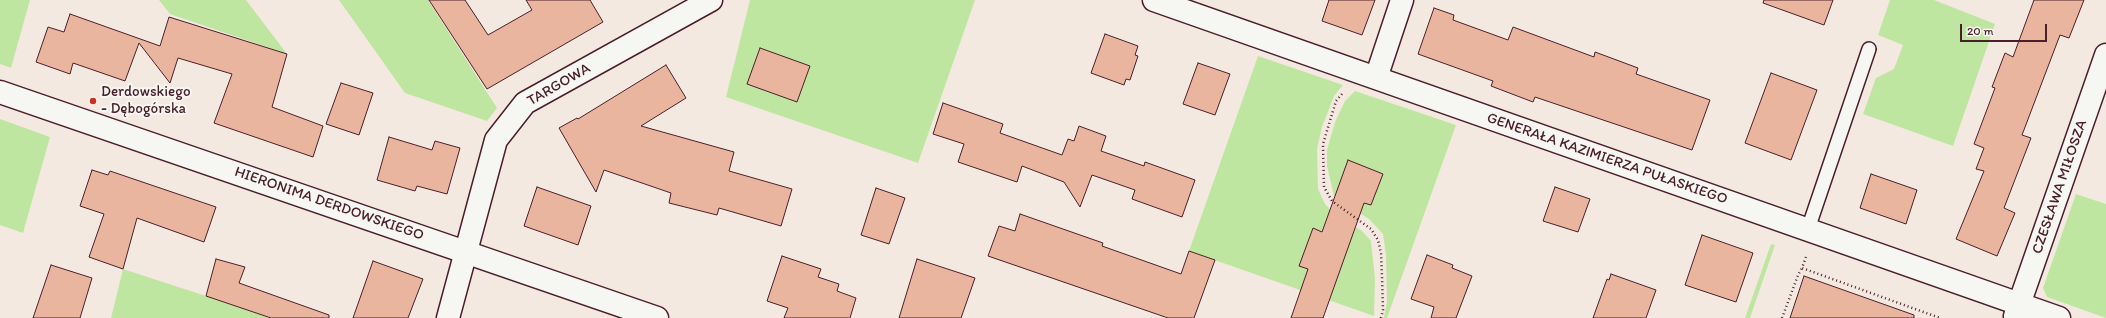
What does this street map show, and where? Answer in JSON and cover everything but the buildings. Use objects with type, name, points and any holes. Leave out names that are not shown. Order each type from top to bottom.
[{"type":"street","name":"TARGOWA","points":[[448,318],[496,140],[525,103],[711,0]]},
{"type":"street","name":"GENERAŁA KAZIMIERZA PUŁASKIEGO","points":[[1154,0],[1808,229],[2017,311],[2059,318]]},
{"type":"street","points":[[1376,78],[1402,0]]},
{"type":"street","name":"CZESŁAWA MIŁOSZA","points":[[2017,311],[2106,55]]},
{"type":"street","name":"HIERONIMA DERDOWSKIEGO","points":[[0,92],[466,251],[657,318]]},
{"type":"lane","points":[[1808,229],[1869,49]]},
{"type":"path","points":[[1353,70],[1345,91],[1336,101],[1323,144],[1324,187],[1332,202],[1371,229],[1378,240],[1381,253],[1382,276],[1381,318]]},
{"type":"path","points":[[1782,318],[1807,254]]},
{"type":"path","points":[[1802,268],[1940,318]]},
{"type":"green space","points":[[0,0],[30,0],[11,68],[0,64]]},
{"type":"green space","points":[[159,0],[246,0],[287,54],[170,14]]},
{"type":"green space","points":[[339,0],[428,0],[497,108],[487,121],[405,93]]},
{"type":"green space","points":[[750,0],[975,0],[918,163],[726,97]]},
{"type":"green space","points":[[1890,0],[1934,0],[1995,24],[1953,146],[1863,114],[1876,78],[1894,69],[1903,45],[1878,35]]},
{"type":"green space","points":[[1258,56],[1343,85],[1334,96],[1322,127],[1317,149],[1318,189],[1325,204],[1334,214],[1362,231],[1371,241],[1375,279],[1374,316],[1189,251]]},
{"type":"green space","points":[[1355,91],[1456,125],[1387,318],[1384,318],[1387,301],[1386,255],[1383,234],[1369,219],[1334,196],[1327,166],[1327,150],[1335,122],[1345,101]]},
{"type":"green space","points":[[0,119],[50,137],[23,233],[0,225]]},
{"type":"green space","points":[[2076,194],[2106,204],[2106,318],[2047,297],[2043,288]]},
{"type":"green space","points":[[1771,244],[1775,245],[1750,318],[1745,318]]},
{"type":"green space","points":[[123,269],[206,296],[271,318],[111,318]]},
{"type":"place","name":"Derdowskiego - Dębogórska","points":[[93,101]]}]
